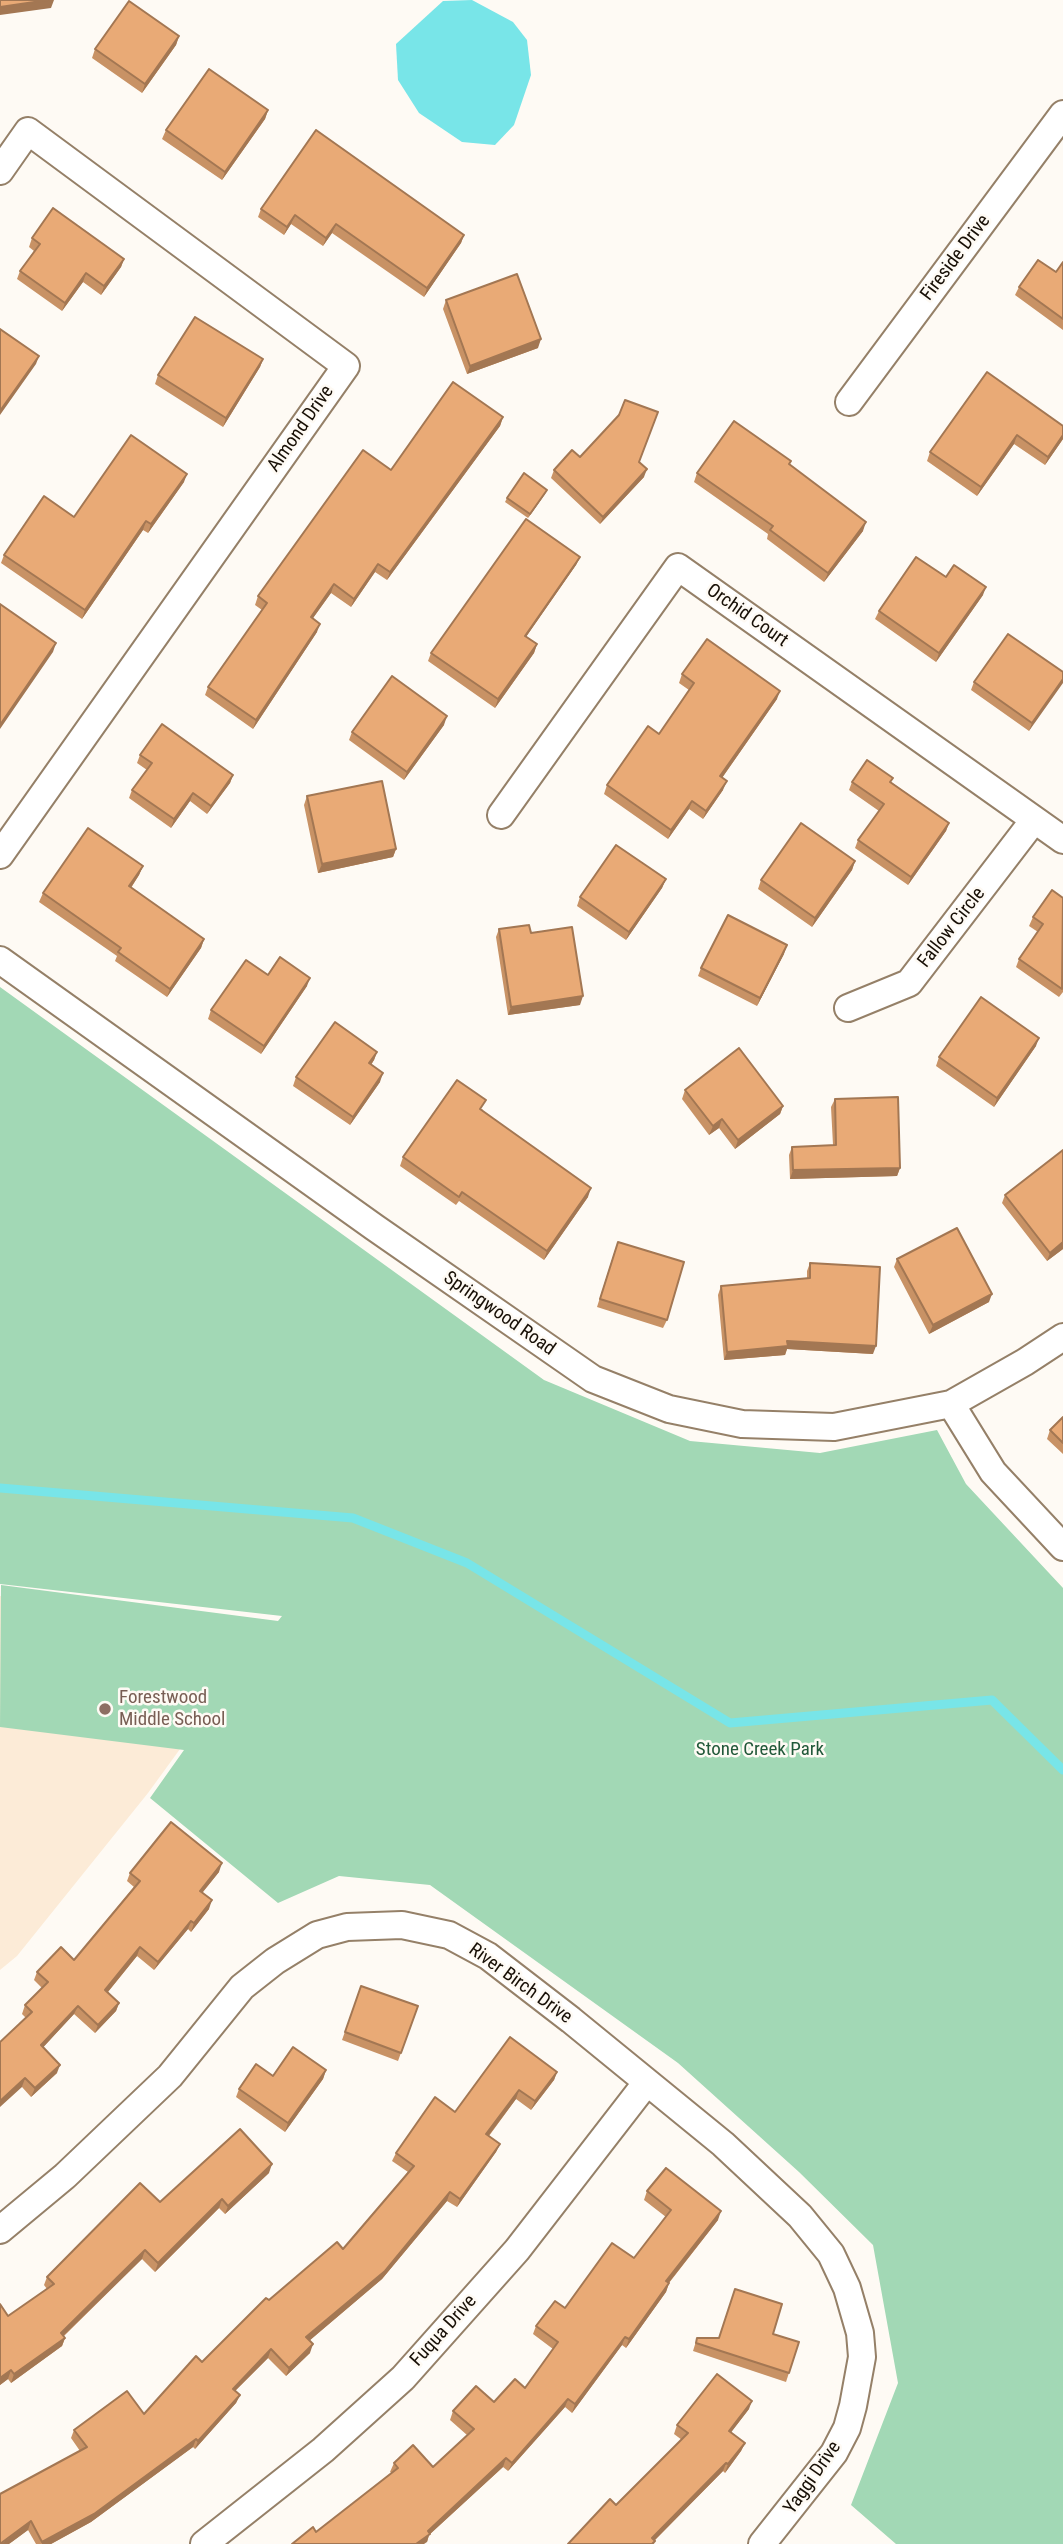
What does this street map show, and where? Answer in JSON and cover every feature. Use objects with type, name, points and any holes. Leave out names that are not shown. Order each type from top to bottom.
[{"type":"street","name":"Fireside Drive","points":[[849,402],[1063,114]]},
{"type":"street","name":"Almond Drive","points":[[0,171],[28,131],[346,366],[0,855]]},
{"type":"street","name":"Orchid Court","points":[[501,815],[678,567],[1063,840]]},
{"type":"street","name":"Fallow Circle","points":[[848,1008],[909,983],[1034,820]]},
{"type":"street","name":"Springwood Road","points":[[0,960],[385,1235],[593,1379],[669,1409],[742,1423],[834,1427],[951,1404],[1063,1337]]},
{"type":"street","points":[[951,1404],[993,1472],[1063,1547]]},
{"type":"street","name":"River Birch Drive","points":[[0,2230],[65,2176],[170,2076],[242,1987],[275,1961],[317,1935],[347,1927],[402,1925],[449,1935],[488,1956],[723,2144],[790,2207],[831,2255],[847,2288],[860,2333],[862,2357],[853,2406]]},
{"type":"street","name":"Fuqua Drive","points":[[204,2544],[323,2450],[403,2378],[517,2250],[647,2082]]},
{"type":"street","name":"Yaggi Drive","points":[[762,2544],[834,2453],[847,2428],[853,2406]]},
{"type":"shaded area","name":"Forestwood Middle School","points":[[0,1596],[271,1624],[148,1793],[17,1956],[0,1970]]},
{"type":"green space","name":"Stone Creek Park","points":[[0,987],[544,1380],[690,1441],[820,1453],[937,1430],[966,1484],[1063,1588],[1063,2544],[896,2544],[851,2505],[898,2383],[873,2245],[799,2172],[678,2063],[430,1885],[339,1876],[278,1903],[150,1798],[184,1750],[0,1727],[1,1585],[278,1621],[282,1616],[0,1584]]},
{"type":"water","points":[[472,0],[513,22],[527,40],[531,75],[514,125],[495,145],[462,142],[419,113],[398,80],[396,44],[443,1]]},
{"type":"building","points":[[0,0],[48,0],[0,7]]},
{"type":"building","points":[[129,1],[179,36],[145,84],[95,49]]},
{"type":"building","points":[[209,69],[268,110],[225,172],[166,130]]},
{"type":"building","points":[[316,130],[464,235],[427,288],[336,224],[326,238],[295,215],[287,227],[261,209]]},
{"type":"building","points":[[53,208],[124,259],[104,286],[86,273],[65,303],[20,271],[40,244],[32,238]]},
{"type":"building","points":[[1038,260],[1056,272],[1063,262],[1063,319],[1019,287]]},
{"type":"building","points":[[517,274],[541,339],[470,366],[446,300]]},
{"type":"building","points":[[195,317],[263,359],[226,418],[158,375]]},
{"type":"building","points":[[0,329],[39,356],[0,411]]},
{"type":"building","points":[[987,372],[1063,426],[1063,435],[1048,457],[1017,435],[981,487],[930,452]]},
{"type":"building","points":[[453,382],[503,417],[390,572],[378,564],[354,599],[334,584],[311,617],[320,624],[256,720],[208,687],[267,603],[258,596],[363,450],[391,470]]},
{"type":"building","points":[[625,400],[658,412],[639,462],[647,469],[603,517],[554,470],[572,450],[580,457],[619,415]]},
{"type":"building","points":[[734,421],[791,461],[789,464],[866,522],[828,573],[770,530],[773,526],[697,473]]},
{"type":"building","points":[[131,435],[187,474],[151,524],[146,521],[85,610],[4,555],[44,496],[74,517]]},
{"type":"building","points":[[524,473],[547,490],[530,514],[507,498]]},
{"type":"building","points":[[526,519],[580,557],[525,636],[537,644],[498,699],[431,653]]},
{"type":"building","points":[[916,557],[946,577],[954,565],[986,587],[939,653],[879,611]]},
{"type":"building","points":[[0,604],[56,643],[0,725]]},
{"type":"building","points":[[1008,634],[1063,672],[1063,679],[1032,723],[974,682]]},
{"type":"building","points":[[707,639],[780,691],[720,776],[727,781],[706,811],[692,801],[671,830],[607,785],[648,726],[659,734],[694,683],[682,674]]},
{"type":"building","points":[[392,676],[447,716],[407,772],[352,732]]},
{"type":"building","points":[[162,724],[233,775],[211,806],[193,793],[174,819],[132,790],[152,763],[140,755]]},
{"type":"building","points":[[867,760],[893,778],[890,782],[949,823],[911,877],[858,840],[884,804],[852,782]]},
{"type":"building","points":[[382,781],[396,849],[322,864],[307,796]]},
{"type":"building","points":[[801,823],[855,861],[815,918],[761,880]]},
{"type":"building","points":[[88,828],[143,866],[129,886],[204,939],[170,989],[118,952],[121,948],[43,893]]},
{"type":"building","points":[[616,845],[666,879],[629,932],[580,897]]},
{"type":"building","points":[[1052,890],[1063,898],[1062,989],[1019,959],[1043,924],[1033,917]]},
{"type":"building","points":[[728,915],[787,945],[760,998],[701,968]]},
{"type":"building","points":[[529,925],[531,933],[572,927],[583,996],[511,1007],[499,929]]},
{"type":"building","points":[[280,957],[310,978],[264,1046],[211,1010],[246,960],[268,975]]},
{"type":"building","points":[[981,997],[1039,1038],[997,1098],[939,1057]]},
{"type":"building","points":[[335,1022],[377,1052],[369,1063],[383,1073],[353,1117],[296,1077]]},
{"type":"building","points":[[739,1048],[783,1106],[738,1140],[722,1119],[713,1126],[685,1090]]},
{"type":"building","points":[[457,1080],[486,1100],[480,1109],[591,1188],[547,1251],[462,1192],[459,1197],[403,1157]]},
{"type":"building","points":[[898,1097],[900,1168],[793,1170],[792,1147],[836,1145],[835,1099]]},
{"type":"building","points":[[1063,1150],[1063,1242],[1050,1253],[1005,1195]]},
{"type":"building","points":[[957,1228],[992,1294],[933,1325],[897,1259]]},
{"type":"building","points":[[618,1242],[684,1262],[667,1320],[600,1299]]},
{"type":"building","points":[[810,1263],[880,1267],[876,1346],[787,1341],[788,1346],[727,1352],[721,1286],[810,1278]]},
{"type":"building","points":[[1063,1417],[1063,1443],[1050,1430]]},
{"type":"building","points":[[171,1822],[222,1863],[200,1891],[212,1900],[158,1962],[140,1947],[105,1990],[119,2003],[98,2025],[78,2006],[41,2045],[60,2065],[35,2088],[25,2078],[0,2101],[0,2042],[32,2012],[25,2005],[48,1982],[37,1972],[61,1947],[74,1960],[140,1881],[130,1873]]},
{"type":"building","points":[[361,1986],[418,2006],[401,2053],[345,2032]]},
{"type":"building","points":[[510,2037],[557,2072],[535,2101],[519,2090],[486,2134],[500,2144],[460,2199],[450,2192],[385,2271],[306,2337],[313,2344],[289,2368],[271,2349],[233,2389],[240,2395],[198,2441],[196,2439],[94,2514],[42,2542],[31,2521],[0,2544],[0,2494],[87,2447],[74,2430],[127,2391],[144,2414],[196,2356],[202,2362],[266,2298],[269,2300],[337,2242],[343,2249],[414,2166],[396,2153],[435,2097],[455,2112]]},
{"type":"building","points":[[293,2047],[326,2070],[288,2123],[239,2089],[256,2064],[273,2076]]},
{"type":"building","points":[[240,2129],[272,2164],[228,2206],[222,2199],[158,2263],[145,2250],[61,2333],[65,2338],[14,2374],[11,2370],[0,2378],[0,2304],[8,2316],[54,2284],[47,2277],[140,2183],[160,2202]]},
{"type":"building","points":[[666,2168],[721,2211],[666,2281],[669,2283],[629,2339],[625,2337],[575,2404],[568,2399],[512,2463],[506,2458],[428,2531],[430,2534],[416,2544],[292,2544],[313,2527],[316,2532],[398,2468],[394,2463],[413,2445],[433,2467],[474,2429],[453,2411],[476,2386],[494,2402],[515,2379],[525,2388],[558,2342],[536,2326],[555,2301],[565,2308],[612,2243],[634,2258],[671,2210],[647,2191]]},
{"type":"building","points":[[735,2289],[782,2304],[773,2334],[799,2342],[789,2373],[696,2343],[697,2338],[719,2338]]},
{"type":"building","points":[[717,2374],[752,2401],[729,2431],[745,2443],[728,2464],[726,2463],[652,2538],[655,2541],[652,2544],[568,2544],[610,2499],[616,2505],[688,2433],[677,2425]]},
{"type":"waterway","points":[[0,1488],[353,1518],[467,1563],[730,1723],[992,1700],[1063,1770]]},
{"type":"place","name":"Forestwood Middle School","points":[[105,1709]]}]
